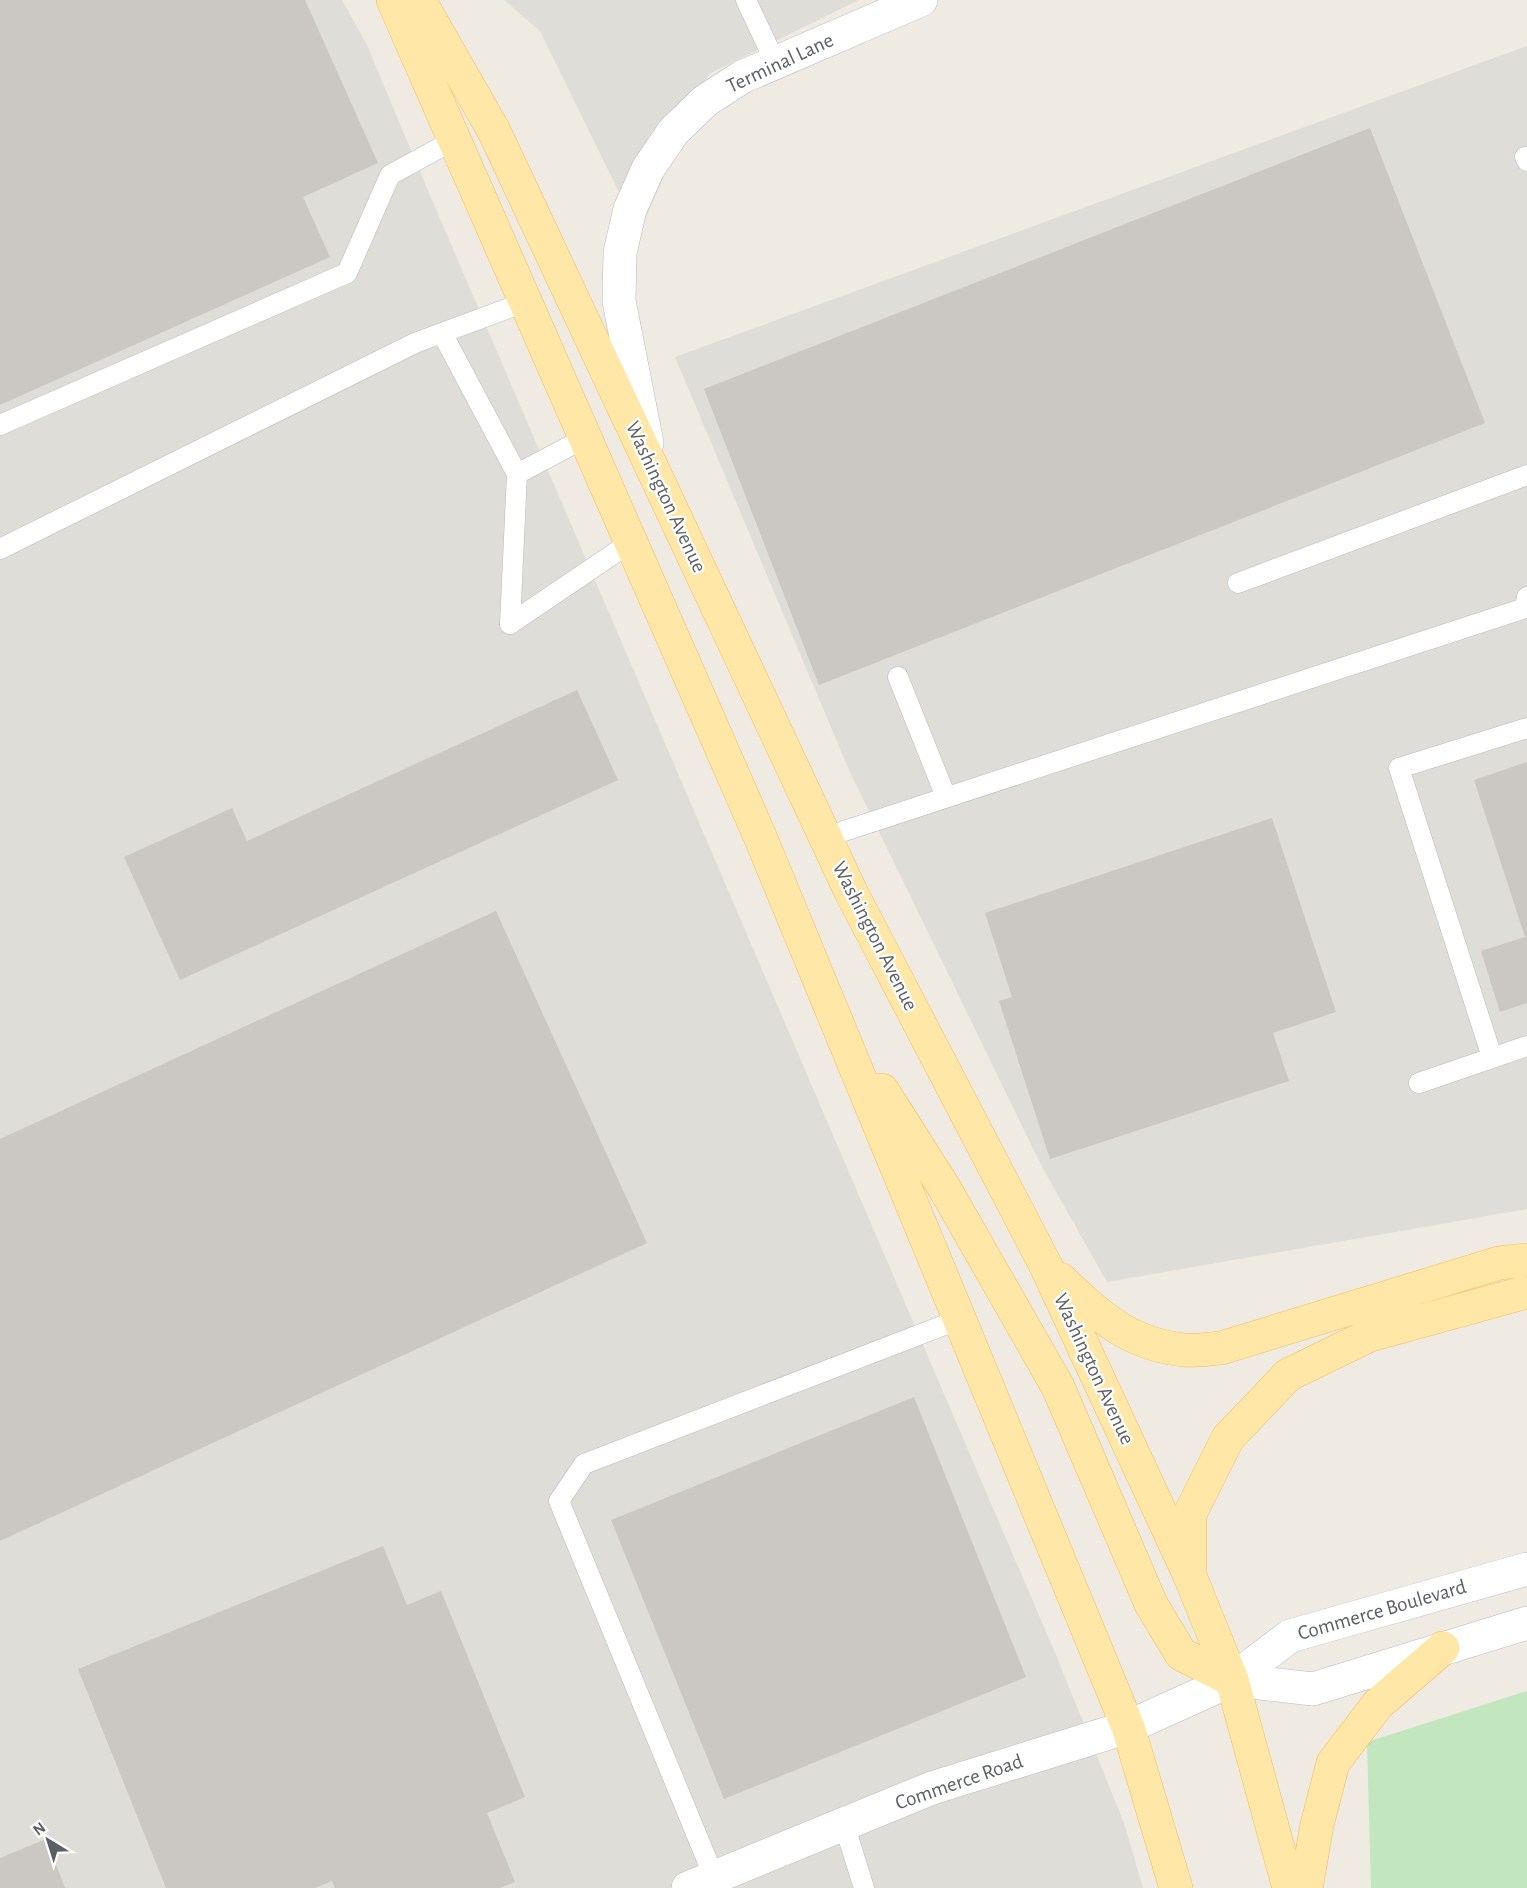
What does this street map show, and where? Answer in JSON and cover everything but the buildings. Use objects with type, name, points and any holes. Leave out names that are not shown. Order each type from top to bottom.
[{"type":"main road","points":[[393,0],[759,834],[833,1012],[1128,1727],[1176,1888]]},
{"type":"main road","name":"Washington Avenue","points":[[419,0],[494,131],[851,892],[1046,1266],[1190,1576],[1232,1680],[1289,1888]]},
{"type":"main road","points":[[833,1012],[945,1190],[1058,1387],[1151,1604],[1181,1654],[1232,1680]]},
{"type":"main road","points":[[1046,1266],[1098,1315],[1117,1329],[1148,1343],[1185,1350],[1221,1348],[1499,1263],[1527,1260]]},
{"type":"main road","points":[[1190,1576],[1190,1514],[1228,1438],[1288,1375],[1370,1335],[1527,1293]]},
{"type":"main road","points":[[1306,1888],[1317,1825],[1333,1762],[1378,1704],[1443,1648]]},
{"type":"street","name":"Terminal Lane","points":[[651,465],[619,301],[620,253],[630,210],[648,169],[673,132],[705,101],[742,77],[921,0]]},
{"type":"street","name":"Commerce Boulevard","points":[[1232,1680],[1290,1636],[1527,1569]]},
{"type":"street","points":[[1232,1680],[1313,1689],[1527,1623]]},
{"type":"street","name":"Commerce Road","points":[[701,1883],[932,1788],[1128,1727],[1232,1680]]},
{"type":"lane","points":[[746,0],[775,63]]},
{"type":"lane","points":[[0,425],[347,273],[390,175],[454,140]]},
{"type":"lane","points":[[0,549],[415,343],[525,302]]},
{"type":"lane","points":[[442,333],[518,474],[510,624],[631,542]]},
{"type":"lane","points":[[518,474],[585,438]]},
{"type":"lane","points":[[1238,583],[1527,475]]},
{"type":"lane","points":[[826,837],[1525,608],[1527,597]]},
{"type":"lane","points":[[898,677],[946,798]]},
{"type":"lane","points":[[1492,1057],[1399,768],[1527,728]]},
{"type":"lane","points":[[1419,1083],[1527,1046]]},
{"type":"lane","points":[[701,1883],[559,1501],[584,1464],[960,1319]]},
{"type":"lane","points":[[844,1824],[864,1888]]},
{"type":"shaded area","points":[[0,0],[342,0],[367,45],[1056,1655],[1124,1823],[1143,1888],[0,1888]]},
{"type":"shaded area","points":[[504,0],[859,0],[709,74],[639,233],[540,31]]},
{"type":"shaded area","points":[[1527,46],[1527,1209],[1107,1282],[1042,1167],[849,770],[675,357]]},
{"type":"green space","points":[[1527,1691],[1527,1888],[1371,1888],[1367,1742]]}]
